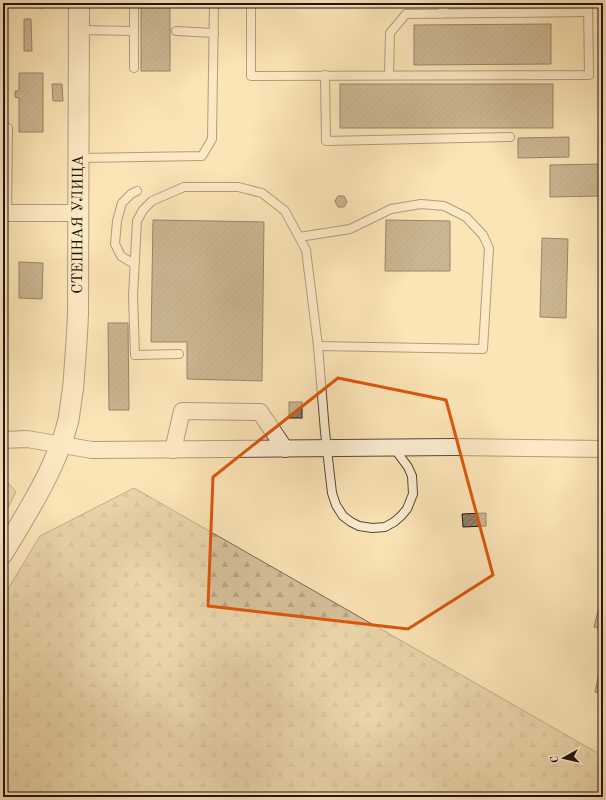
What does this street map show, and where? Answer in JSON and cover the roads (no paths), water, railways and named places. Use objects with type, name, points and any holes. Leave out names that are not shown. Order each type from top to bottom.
[{"type":"street","name":"СТЕПНАЯ УЛИЦА","points":[[3,553],[43,483],[60,445],[68,421],[76,360],[78,314],[79,3]]},
{"type":"street","points":[[5,213],[78,213]]},
{"type":"street","points":[[173,450],[182,411],[260,412],[285,449]]},
{"type":"street","points":[[3,440],[27,440],[92,450],[512,447],[603,449]]},
{"type":"lane","points":[[134,3],[134,68]]},
{"type":"lane","points":[[78,158],[202,156],[212,139],[214,3]]},
{"type":"lane","points":[[251,3],[251,76],[589,75],[588,3]]},
{"type":"lane","points":[[440,14],[447,3]]},
{"type":"lane","points":[[389,75],[390,34],[406,14],[588,12]]},
{"type":"lane","points":[[79,30],[134,31]]},
{"type":"lane","points":[[176,31],[214,33]]},
{"type":"lane","points":[[325,75],[326,141],[510,137]]},
{"type":"lane","points":[[5,213],[8,128]]},
{"type":"lane","points":[[179,354],[135,355],[132,296],[137,221],[143,210],[152,201],[184,187],[238,187],[262,193],[285,211],[306,250],[318,346],[332,493],[336,505],[343,516],[351,522],[359,526],[372,528],[385,526],[394,522],[407,509],[411,501],[413,486],[412,476],[408,467],[394,448]]},
{"type":"lane","points":[[134,264],[121,256],[115,244],[117,221],[122,203],[131,194],[137,191]]},
{"type":"lane","points":[[299,237],[350,229],[391,209],[421,204],[444,206],[466,217],[483,235],[489,248],[483,349],[318,346]]}]
